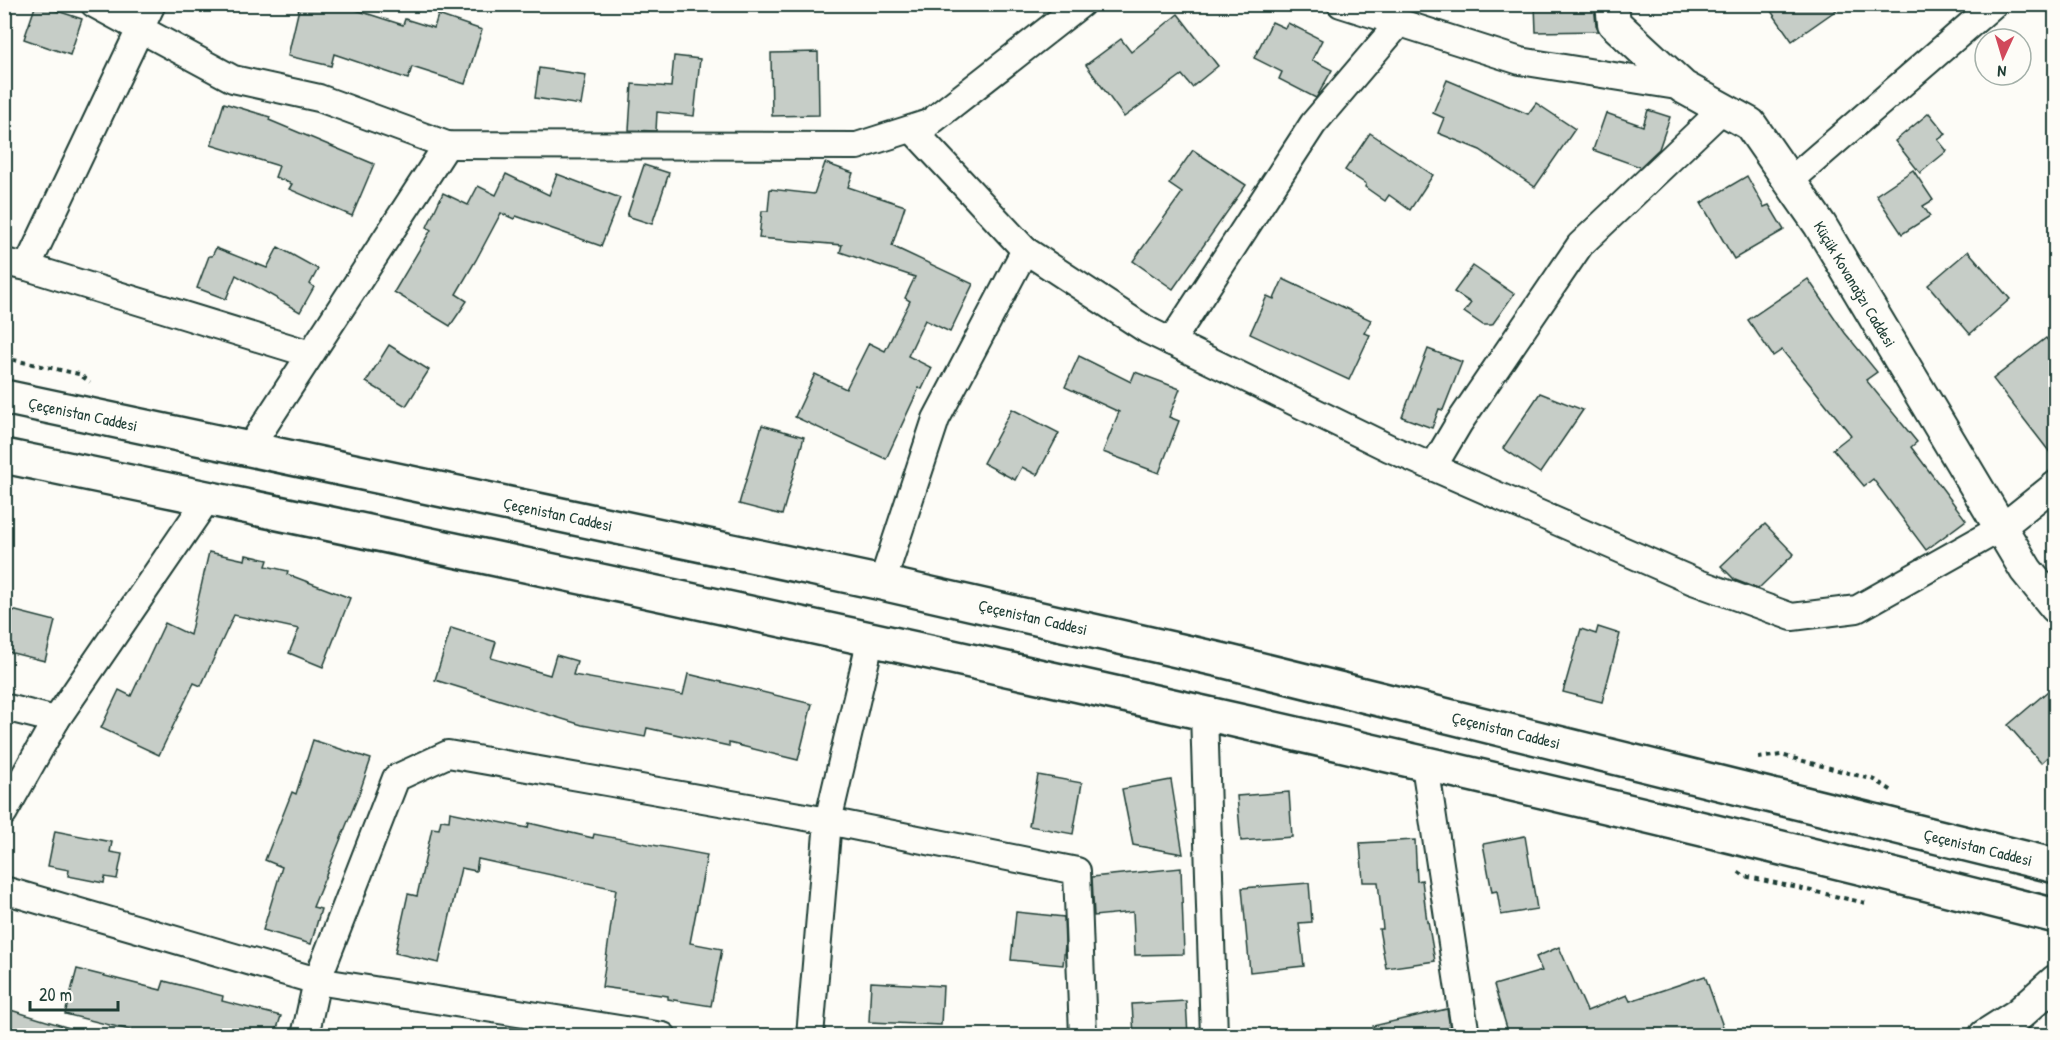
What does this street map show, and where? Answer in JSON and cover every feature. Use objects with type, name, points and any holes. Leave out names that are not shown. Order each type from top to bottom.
[{"type":"main road","name":"Çeçenistan Caddesi","points":[[4,397],[882,583],[1225,661],[2052,864]]},
{"type":"main road","points":[[4,456],[871,638],[1835,860],[2055,916]]},
{"type":"street","points":[[94,4],[233,79],[319,98],[447,145],[857,146],[929,123],[1082,4]]},
{"type":"street","points":[[152,4],[141,29],[16,264],[310,354]]},
{"type":"street","points":[[1341,4],[1520,61],[1683,87]]},
{"type":"street","name":"Küçük Kovanağzı Caddesi","points":[[1612,4],[1614,23],[1683,87],[1750,124],[1826,235],[2026,570],[2055,607]]},
{"type":"street","points":[[1790,181],[1994,4]]},
{"type":"street","points":[[1171,342],[1313,124],[1399,22]]},
{"type":"street","points":[[1433,467],[1459,423],[1580,245],[1723,109]]},
{"type":"street","points":[[912,129],[1025,250],[1147,330],[1389,448],[1693,581],[1792,617],[1857,609],[2001,528],[2055,484]]},
{"type":"street","points":[[249,448],[447,145]]},
{"type":"street","points":[[882,583],[936,419],[1025,250]]},
{"type":"street","points":[[4,812],[56,720],[208,498]]},
{"type":"street","points":[[810,1035],[828,821],[871,638]]},
{"type":"street","points":[[4,707],[56,720]]},
{"type":"street","points":[[1204,713],[1214,1035]]},
{"type":"street","points":[[305,1035],[317,981],[396,778],[448,754],[828,821],[1077,871],[1083,1035]]},
{"type":"street","points":[[1425,765],[1466,1035]]},
{"type":"street","points":[[4,890],[317,981],[663,1035]]},
{"type":"street","points":[[1984,1035],[2018,1015],[2055,981]]},
{"type":"building","points":[[36,4],[82,19],[70,55],[24,39]]},
{"type":"building","points":[[300,4],[358,4],[356,10],[403,25],[405,19],[434,28],[438,15],[482,30],[465,84],[412,67],[408,79],[334,54],[331,66],[288,56]]},
{"type":"building","points":[[1535,4],[1594,4],[1596,25],[1599,31],[1536,32]]},
{"type":"building","points":[[1766,4],[1845,4],[1792,41]]},
{"type":"building","points":[[1178,14],[1218,66],[1192,87],[1182,75],[1124,117],[1086,65],[1121,39],[1131,52]]},
{"type":"building","points":[[1272,22],[1285,28],[1288,23],[1322,40],[1312,60],[1332,70],[1316,98],[1279,79],[1282,72],[1254,58]]},
{"type":"building","points":[[818,52],[819,115],[772,116],[771,53]]},
{"type":"building","points":[[674,56],[700,59],[694,116],[657,112],[656,131],[629,130],[632,84],[671,87]]},
{"type":"building","points":[[539,68],[586,75],[581,105],[535,98]]},
{"type":"building","points":[[1447,80],[1528,114],[1536,103],[1575,129],[1535,187],[1480,150],[1438,133],[1444,118],[1433,113]]},
{"type":"building","points":[[224,103],[270,117],[269,120],[374,164],[352,216],[289,189],[292,184],[275,177],[279,166],[211,145]]},
{"type":"building","points":[[1648,110],[1670,117],[1659,149],[1640,167],[1593,150],[1606,113],[1643,126]]},
{"type":"building","points":[[1929,113],[1946,134],[1938,140],[1947,151],[1920,173],[1895,141]]},
{"type":"building","points":[[1370,133],[1433,175],[1410,210],[1389,195],[1385,201],[1345,170]]},
{"type":"building","points":[[1193,150],[1246,185],[1173,289],[1133,261],[1182,193],[1169,184]]},
{"type":"building","points":[[825,163],[853,173],[848,187],[905,206],[892,246],[973,284],[950,332],[925,320],[908,356],[932,368],[922,389],[919,388],[886,459],[795,417],[815,374],[846,389],[869,343],[885,351],[910,301],[905,298],[915,277],[840,252],[842,245],[759,238],[762,211],[768,211],[770,189],[814,194]]},
{"type":"building","points":[[644,165],[669,173],[652,224],[627,216]]},
{"type":"building","points":[[1913,170],[1933,200],[1923,206],[1930,216],[1902,234],[1876,195]]},
{"type":"building","points":[[506,174],[549,195],[557,174],[620,198],[601,246],[516,216],[514,219],[501,213],[456,294],[467,301],[450,326],[394,292],[431,230],[427,227],[443,193],[468,205],[478,186],[496,195]]},
{"type":"building","points":[[1747,176],[1764,207],[1769,205],[1784,230],[1734,259],[1701,203]]},
{"type":"building","points":[[278,247],[318,269],[310,284],[314,287],[300,312],[236,275],[226,299],[197,288],[209,256],[212,256],[216,248],[267,268]]},
{"type":"building","points":[[1968,251],[2010,299],[1970,334],[1928,285]]},
{"type":"building","points":[[1473,266],[1514,294],[1492,325],[1483,325],[1464,312],[1471,303],[1454,292]]},
{"type":"building","points":[[1283,279],[1371,320],[1364,333],[1370,335],[1349,380],[1250,334],[1267,296],[1274,299]]},
{"type":"building","points":[[1808,279],[1845,333],[1877,372],[1866,380],[1917,442],[1911,447],[1966,520],[1926,550],[1873,479],[1864,486],[1833,449],[1851,435],[1782,350],[1773,356],[1748,320]]},
{"type":"building","points":[[2046,338],[2055,349],[2055,459],[1993,379]]},
{"type":"building","points":[[389,345],[429,370],[406,406],[366,382]]},
{"type":"building","points":[[1428,349],[1462,362],[1443,410],[1439,409],[1432,428],[1402,417]]},
{"type":"building","points":[[1079,356],[1131,382],[1135,372],[1180,389],[1169,417],[1179,421],[1159,473],[1103,452],[1119,412],[1065,387]]},
{"type":"building","points":[[1540,393],[1583,410],[1540,473],[1503,448]]},
{"type":"building","points":[[1012,409],[1059,433],[1037,475],[1022,467],[1015,480],[983,463]]},
{"type":"building","points":[[762,425],[804,437],[782,515],[739,504]]},
{"type":"building","points":[[1765,524],[1794,554],[1758,589],[1735,580],[1721,566]]},
{"type":"building","points":[[209,552],[245,560],[246,555],[268,560],[266,566],[288,571],[287,574],[350,598],[323,667],[289,653],[299,629],[234,615],[201,686],[194,683],[159,755],[101,728],[119,690],[131,696],[165,623],[190,635]]},
{"type":"building","points":[[4,608],[55,621],[45,661],[4,651]]},
{"type":"building","points":[[1598,627],[1620,634],[1602,702],[1563,692],[1581,629],[1596,634]]},
{"type":"building","points":[[451,628],[496,642],[491,658],[550,675],[556,655],[577,661],[573,675],[683,695],[688,674],[812,704],[798,760],[729,743],[729,746],[647,728],[645,737],[582,725],[435,680]]},
{"type":"building","points":[[2055,685],[2055,750],[2041,763],[2008,725]]},
{"type":"building","points":[[313,740],[371,759],[313,907],[321,909],[311,944],[263,930],[282,867],[265,860],[292,792],[296,794]]},
{"type":"building","points":[[1038,775],[1082,783],[1073,834],[1029,826]]},
{"type":"building","points":[[1171,780],[1183,854],[1133,845],[1122,789]]},
{"type":"building","points":[[1289,792],[1292,837],[1241,841],[1237,796]]},
{"type":"building","points":[[450,812],[528,828],[529,823],[593,838],[594,834],[707,855],[690,943],[722,949],[711,1006],[668,999],[668,996],[602,987],[616,889],[478,859],[476,871],[461,868],[439,963],[395,953],[408,894],[417,896],[432,828],[439,829],[441,820],[449,821]]},
{"type":"building","points":[[55,831],[112,842],[110,852],[122,854],[117,879],[105,877],[104,883],[68,876],[69,870],[48,866]]},
{"type":"building","points":[[1525,836],[1537,909],[1501,915],[1497,891],[1492,892],[1483,844]]},
{"type":"building","points":[[1415,840],[1417,881],[1422,880],[1435,961],[1386,968],[1379,929],[1383,929],[1378,882],[1363,882],[1360,843]]},
{"type":"building","points":[[1181,868],[1184,954],[1135,955],[1133,912],[1094,916],[1092,877]]},
{"type":"building","points":[[1309,883],[1312,922],[1299,923],[1304,966],[1250,972],[1242,888]]},
{"type":"building","points":[[1016,912],[1064,917],[1063,965],[1011,960]]},
{"type":"building","points":[[1559,947],[1587,1011],[1627,995],[1630,1001],[1705,976],[1726,1035],[1509,1035],[1494,985],[1542,971],[1536,957]]},
{"type":"building","points":[[77,969],[161,990],[164,981],[223,996],[222,1001],[281,1016],[275,1035],[150,1035],[65,1014]]},
{"type":"building","points":[[871,982],[943,986],[941,1025],[869,1022]]},
{"type":"building","points":[[1186,1001],[1188,1035],[1134,1035],[1132,1004]]},
{"type":"building","points":[[4,1008],[76,1030],[75,1035],[4,1035]]},
{"type":"building","points":[[1447,1009],[1451,1035],[1374,1035],[1373,1026]]}]
